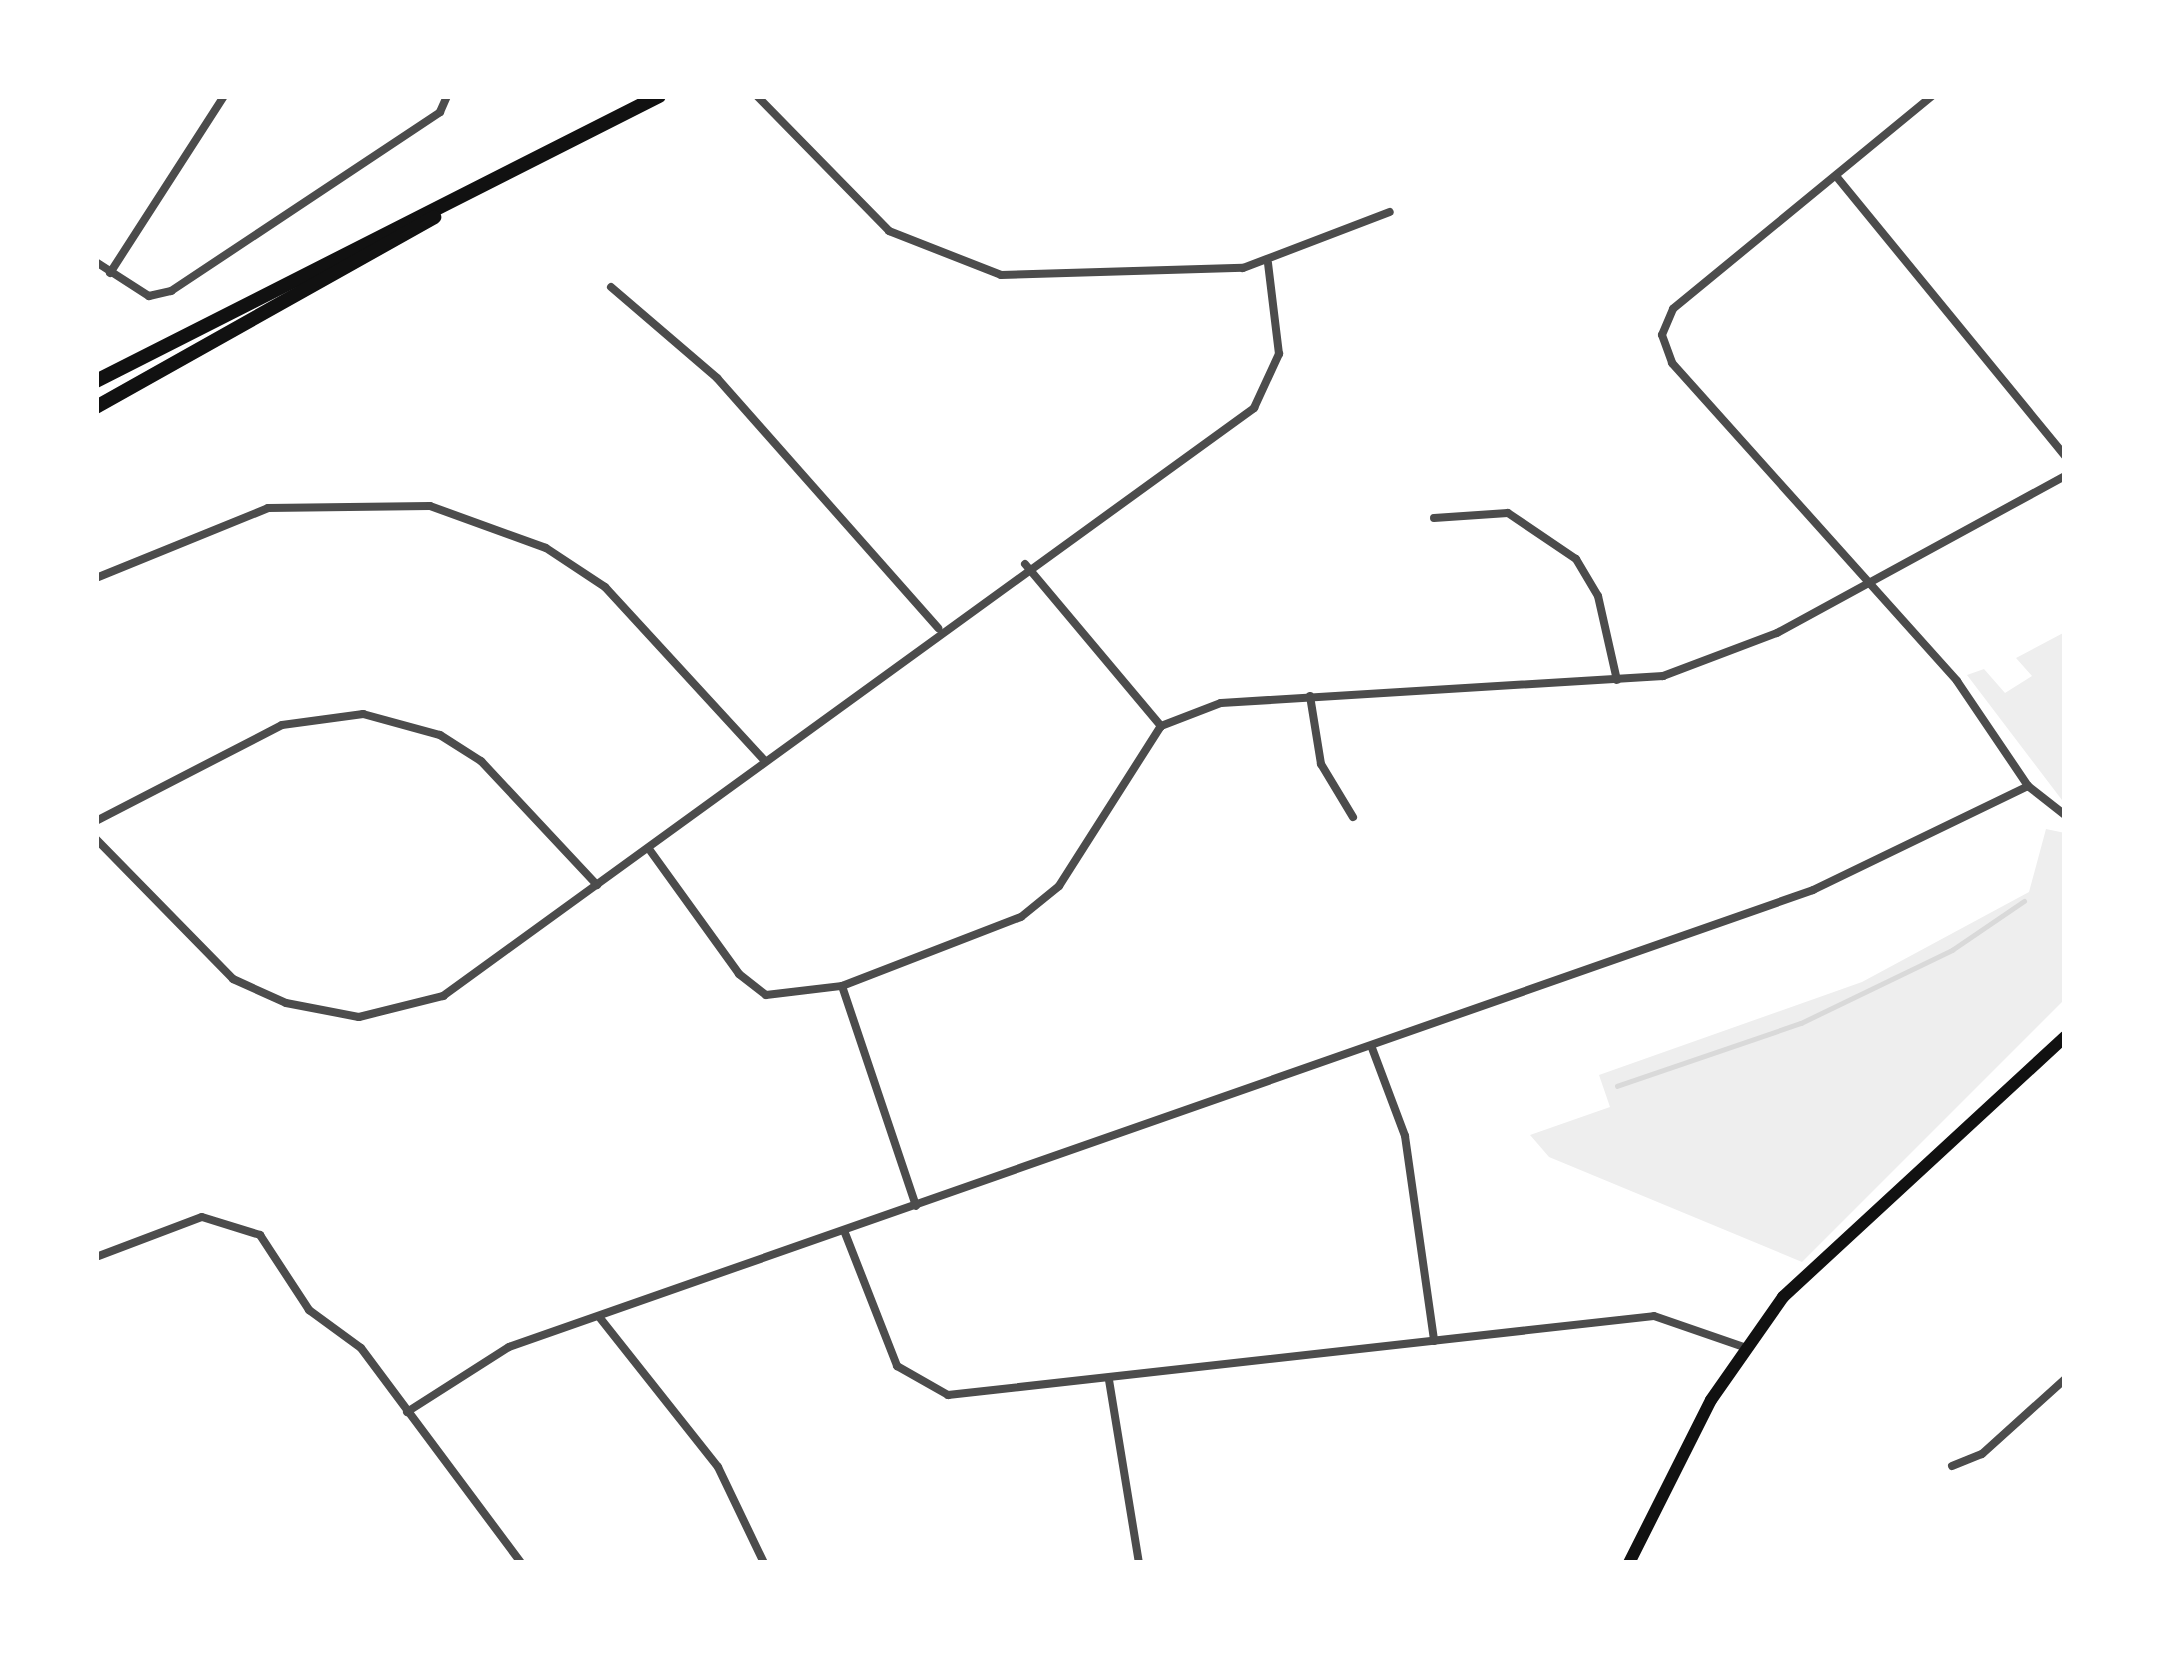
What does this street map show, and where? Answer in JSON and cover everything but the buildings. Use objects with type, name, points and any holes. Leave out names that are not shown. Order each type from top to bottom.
[{"type":"main road","points":[[96,382],[443,210],[659,96]]},
{"type":"main road","points":[[96,407],[443,210]]},
{"type":"main road","points":[[1629,1563],[1744,1347],[1806,1273],[2065,1037]]},
{"type":"street","points":[[110,273],[224,96]]},
{"type":"street","points":[[96,262],[149,296],[171,291],[440,112],[447,96]]},
{"type":"street","points":[[757,96],[854,204],[956,264],[1032,278],[1268,263],[1390,212]]},
{"type":"street","points":[[1932,96],[1673,309],[1662,335],[1672,363],[1957,681],[2028,786],[2065,815]]},
{"type":"street","points":[[1836,176],[2065,456]]},
{"type":"street","points":[[96,839],[233,980],[359,1017],[467,983],[1024,565],[1254,408],[1279,354],[1268,263]]},
{"type":"street","points":[[611,287],[687,346],[938,628]]},
{"type":"street","points":[[649,849],[739,974],[766,995],[842,986],[1021,917],[1059,886],[1161,726],[1221,703],[1616,680],[1721,658],[2065,476]]},
{"type":"street","points":[[96,578],[268,508],[430,506],[546,548],[605,587],[764,759]]},
{"type":"street","points":[[1434,518],[1508,513],[1576,559],[1598,596],[1616,680]]},
{"type":"street","points":[[1024,565],[1161,726]]},
{"type":"street","points":[[1310,696],[1321,764],[1353,817]]},
{"type":"street","points":[[96,821],[282,724],[363,714],[440,735],[481,760],[597,885]]},
{"type":"street","points":[[407,1412],[496,1353],[1813,890],[2028,786]]},
{"type":"street","points":[[842,986],[916,1206]]},
{"type":"street","points":[[1372,1048],[1405,1136],[1435,1341]]},
{"type":"street","points":[[96,1257],[176,1222],[239,1222],[407,1412],[521,1563]]},
{"type":"street","points":[[845,1233],[884,1342],[918,1385],[948,1395],[1654,1316],[1744,1347]]},
{"type":"street","points":[[600,1318],[718,1467],[764,1563]]},
{"type":"street","points":[[1952,1466],[1982,1454],[2065,1379]]},
{"type":"street","points":[[1109,1380],[1139,1563]]},
{"type":"shaded area","points":[[2065,632],[2065,804],[1967,675],[1984,669],[2005,693],[2032,676],[2016,658]]},
{"type":"shaded area","points":[[2046,829],[2065,833],[2065,999],[1802,1262],[1549,1157],[1530,1135],[1610,1107],[1599,1075],[1862,982],[2029,892]]},
{"type":"waterway","points":[[1617,1086],[1801,1023],[1952,950],[2024,901]]}]
